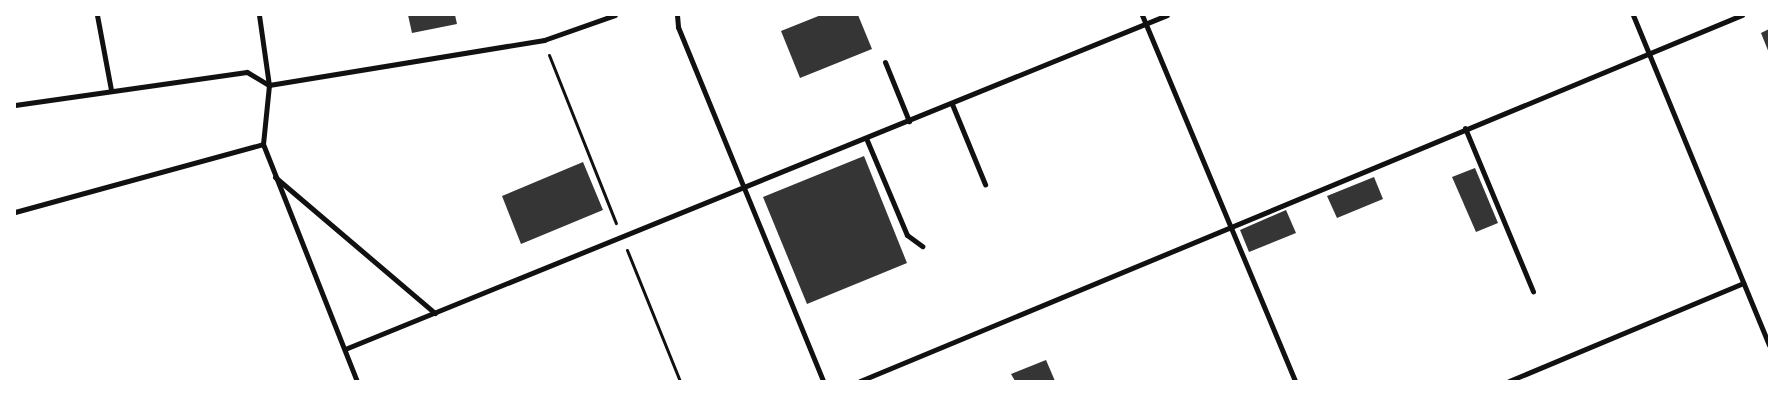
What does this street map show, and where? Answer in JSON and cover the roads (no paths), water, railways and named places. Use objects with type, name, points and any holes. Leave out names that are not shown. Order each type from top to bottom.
[{"type":"street","points":[[97,15],[111,90]]},
{"type":"street","points":[[259,15],[269,85],[263,144],[273,175],[345,349],[356,381]]},
{"type":"street","points":[[15,105],[247,72],[269,85],[544,40],[615,15]]},
{"type":"street","points":[[677,15],[678,27],[823,381]]},
{"type":"street","points":[[1142,15],[1295,381]]},
{"type":"street","points":[[345,349],[952,104],[1167,15]]},
{"type":"street","points":[[1633,15],[1769,345]]},
{"type":"street","points":[[860,381],[1229,225],[1739,16]]},
{"type":"street","points":[[885,62],[909,121]]},
{"type":"street","points":[[952,104],[985,184]]},
{"type":"street","points":[[1465,128],[1534,291]]},
{"type":"street","points":[[866,138],[907,235],[922,246]]},
{"type":"street","points":[[15,212],[263,144]]},
{"type":"street","points":[[273,175],[435,312]]},
{"type":"street","points":[[1509,381],[1743,283]]}]
